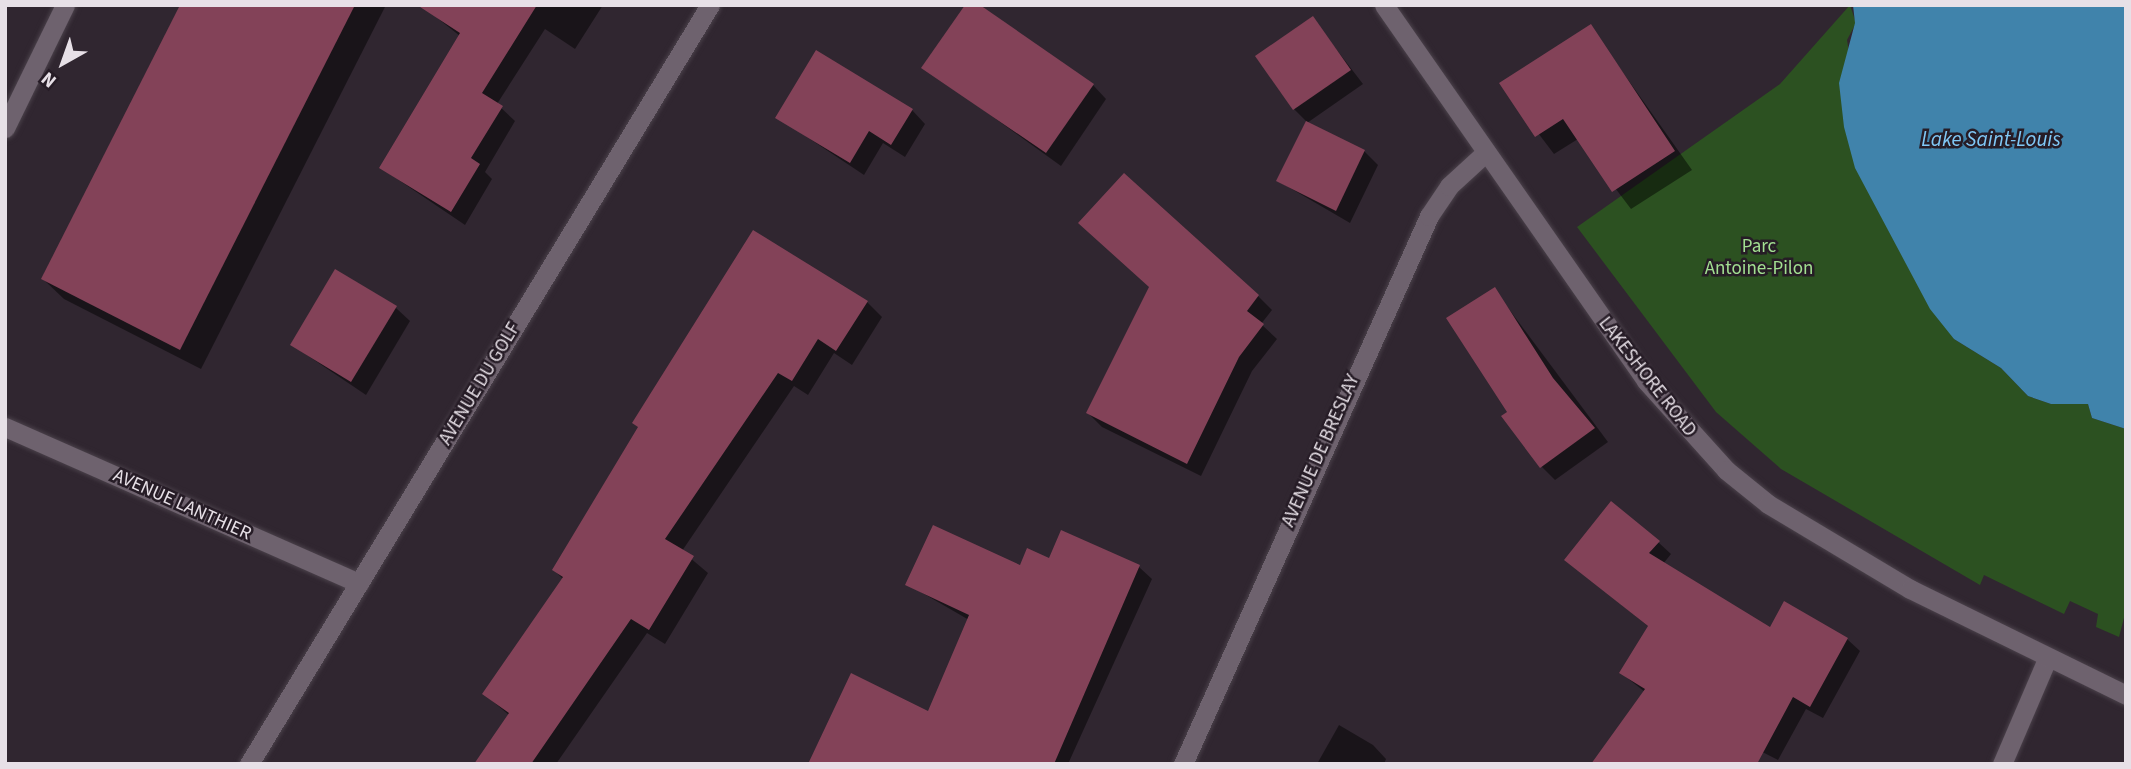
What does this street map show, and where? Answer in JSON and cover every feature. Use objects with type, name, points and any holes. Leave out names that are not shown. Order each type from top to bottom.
[{"type":"street","points":[[5,128],[65,5]]},
{"type":"street","name":"AVENUE DU GOLF","points":[[249,764],[710,5]]},
{"type":"street","name":"LAKESHORE ROAD","points":[[1384,5],[1485,154],[1666,407],[1726,470],[1829,542],[2047,659],[2126,695]]},
{"type":"street","name":"AVENUE DE BRESLAY","points":[[1183,764],[1418,238],[1444,192],[1485,154]]},
{"type":"street","name":"AVENUE LANTHIER","points":[[5,428],[359,583]]},
{"type":"street","points":[[2002,764],[2047,659]]},
{"type":"green space","name":"Parc Antoine-Pilon","points":[[1850,5],[1856,23],[1847,40],[1874,202],[1954,339],[2001,368],[2028,396],[2051,404],[2088,404],[2092,418],[2126,429],[2126,610],[2119,637],[2096,627],[2098,614],[2070,601],[2064,614],[1984,575],[1980,585],[1781,469],[1716,412],[1577,227],[1780,84]]},
{"type":"water","name":"Lake Saint-Louis","points":[[1853,5],[2126,5],[2126,429],[2092,418],[2088,404],[2051,404],[2028,396],[2001,368],[1954,339],[1930,309],[1855,168],[1844,127],[1839,83],[1855,23]]},
{"type":"building","points":[[180,5],[355,5],[180,350],[41,279]]},
{"type":"building","points":[[417,5],[537,5],[482,93],[503,106],[471,158],[480,164],[451,212],[379,168],[460,33]]},
{"type":"building","points":[[965,5],[980,5],[1094,84],[1046,153],[921,68]]},
{"type":"building","points":[[1313,16],[1351,70],[1293,110],[1255,56]]},
{"type":"building","points":[[1591,24],[1675,151],[1612,192],[1563,119],[1535,137],[1499,83]]},
{"type":"building","points":[[816,50],[913,109],[891,145],[869,131],[850,163],[775,118]]},
{"type":"building","points":[[1306,121],[1365,150],[1336,211],[1276,181]]},
{"type":"building","points":[[1124,173],[1259,295],[1247,311],[1264,324],[1239,357],[1187,464],[1086,413],[1149,287],[1078,223]]},
{"type":"building","points":[[753,230],[868,301],[836,351],[818,339],[792,381],[778,373],[665,539],[694,556],[649,630],[631,619],[531,764],[474,764],[509,713],[482,694],[563,577],[552,570],[638,427],[632,423]]},
{"type":"building","points":[[335,269],[397,306],[351,382],[290,345]]},
{"type":"building","points":[[1495,287],[1553,378],[1595,428],[1540,468],[1501,416],[1507,412],[1446,318]]},
{"type":"building","points":[[1611,501],[1660,541],[1649,553],[1770,627],[1784,601],[1848,638],[1810,707],[1793,697],[1757,764],[1591,764],[1645,689],[1619,673],[1648,626],[1564,560]]},
{"type":"building","points":[[933,525],[1020,565],[1027,548],[1049,558],[1061,530],[1140,565],[1054,764],[808,764],[851,673],[928,711],[969,615],[905,585]]}]
